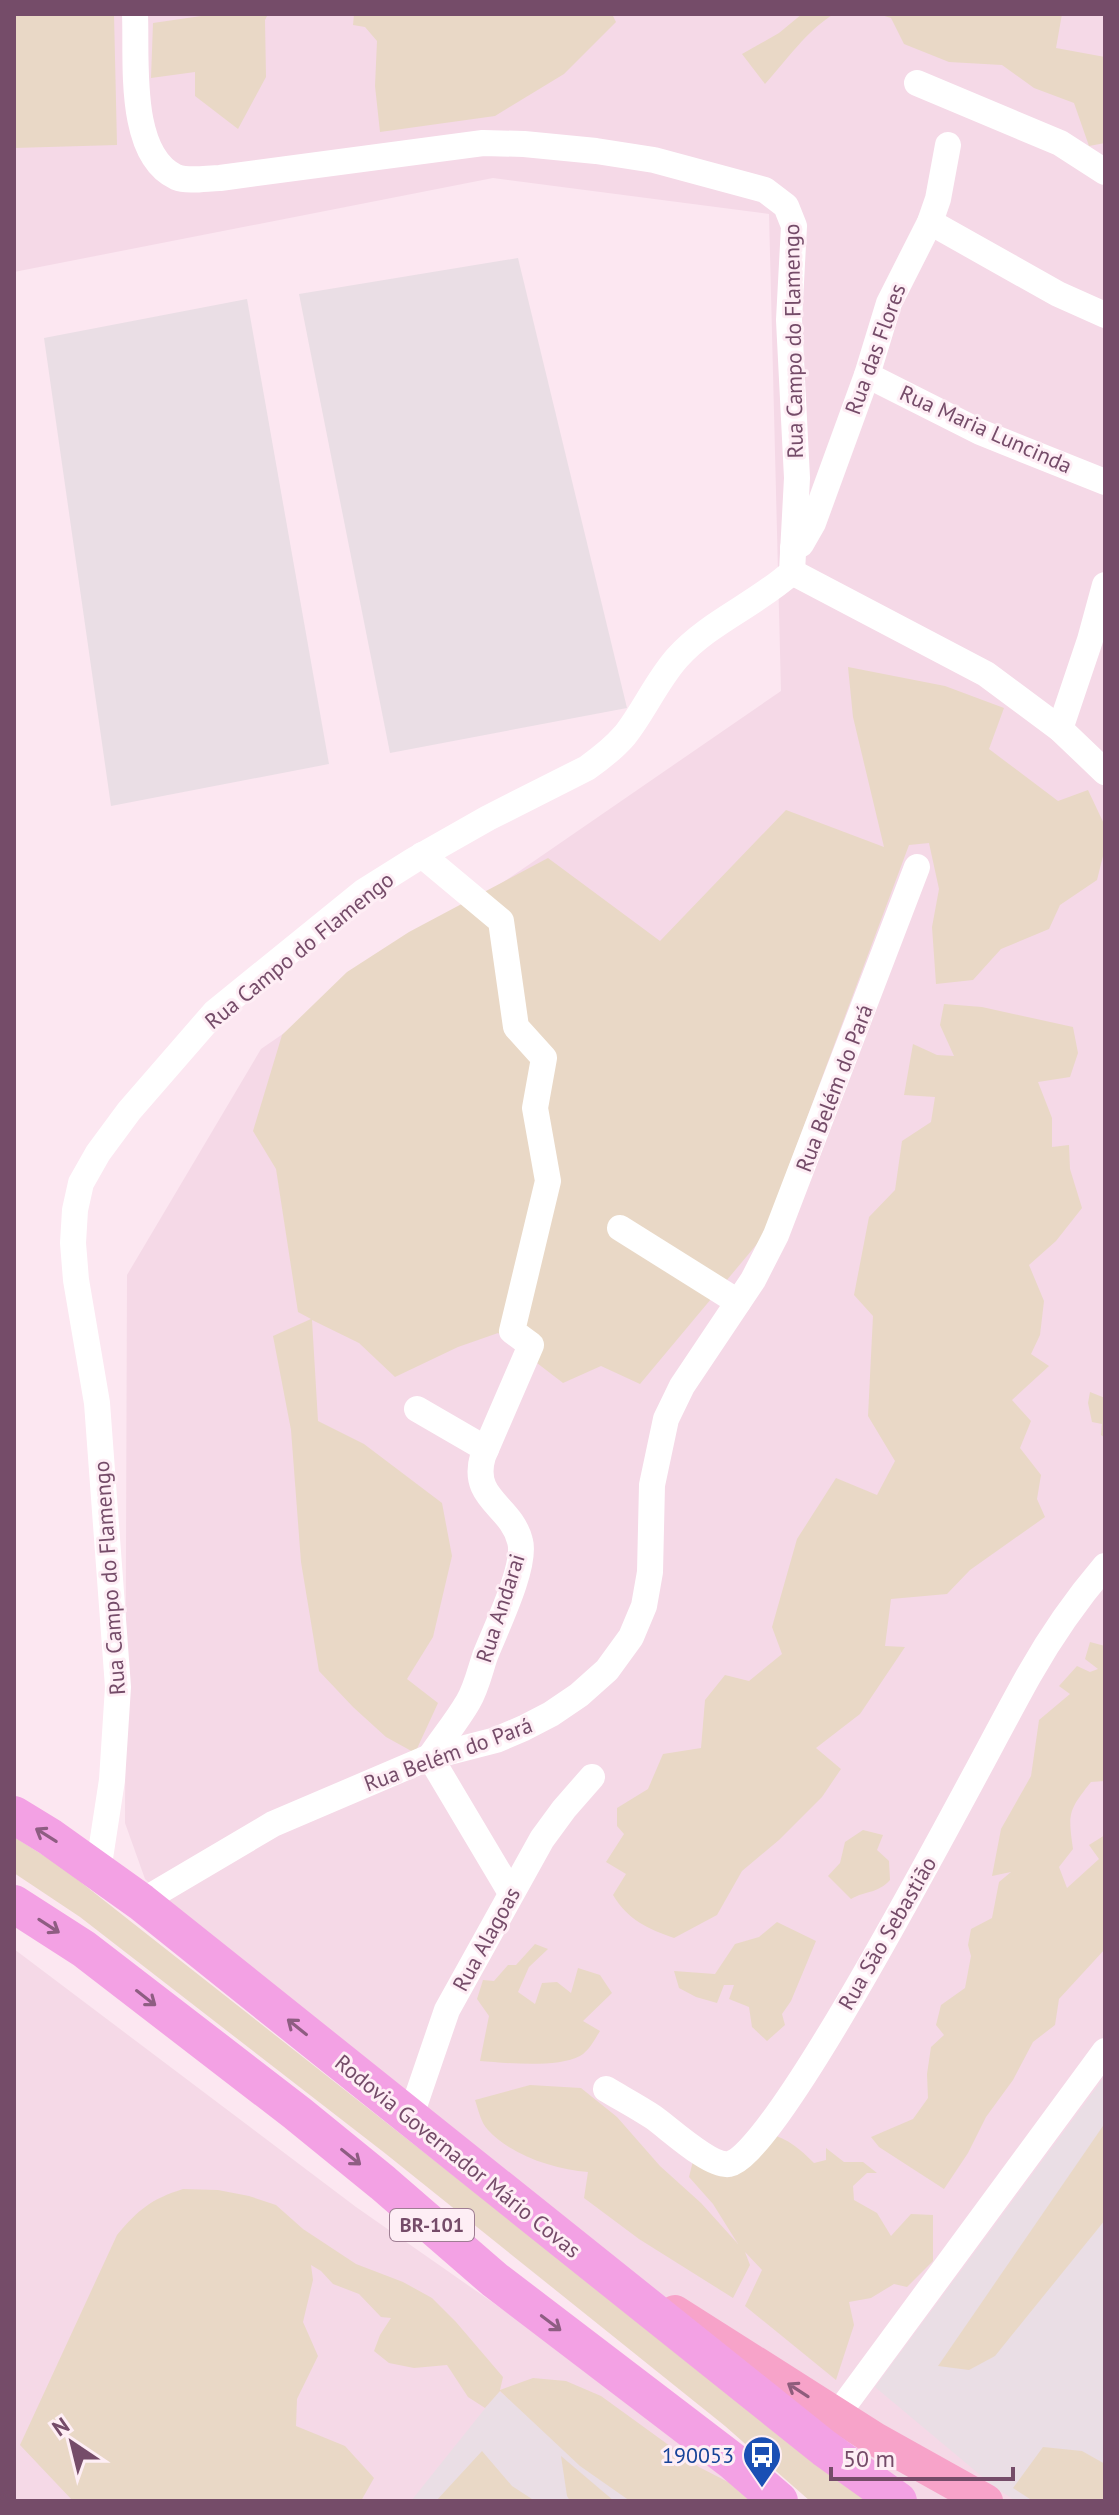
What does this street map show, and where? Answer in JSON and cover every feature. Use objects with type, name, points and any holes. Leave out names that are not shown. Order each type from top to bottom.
[{"type":"highway","name":"Rodovia Governador Mário Covas","points":[[14,1815],[141,1902],[824,2448],[898,2501]]},
{"type":"highway","name":"BR-101","points":[[14,1904],[84,1949],[297,2113],[495,2280],[735,2463],[779,2501]]},
{"type":"main road","points":[[620,2286],[696,2324],[875,2439],[986,2501]]},
{"type":"street","name":"Rua Campo do Flamengo","points":[[98,1871],[112,1780],[118,1687],[97,1403],[76,1280],[73,1243],[81,1183],[98,1153],[129,1111],[215,1012],[363,892],[422,855],[606,755],[629,729],[679,656],[736,612],[772,590],[792,560],[797,478],[789,320],[794,226],[786,206],[773,194],[654,160],[596,151],[483,143],[220,178],[189,179],[170,172],[146,143],[140,121],[135,14]]},
{"type":"street","points":[[917,83],[1060,143],[1105,172]]},
{"type":"street","name":"Rua das Flores","points":[[792,560],[807,536],[867,375],[889,303],[930,222],[938,199],[948,145]]},
{"type":"street","points":[[930,222],[1058,294],[1105,315]]},
{"type":"street","name":"Rua Maria Luncinda","points":[[867,375],[980,432],[1105,482]]},
{"type":"street","points":[[792,560],[986,674],[1060,729],[1105,772]]},
{"type":"street","points":[[1060,729],[1105,585]]},
{"type":"street","name":"Rua Andarai","points":[[422,855],[501,921],[516,1027],[544,1058],[535,1108],[548,1181],[512,1331],[531,1345],[481,1465],[480,1480],[517,1531],[521,1555],[511,1591],[470,1700],[430,1757]]},
{"type":"street","name":"Rua Belém do Pará","points":[[141,1902],[273,1824],[430,1757],[496,1740],[551,1714],[607,1670],[631,1637],[644,1606],[650,1572],[652,1485],[666,1419],[682,1386],[753,1280],[791,1201],[917,867]]},
{"type":"street","points":[[620,1228],[738,1302]]},
{"type":"street","points":[[417,1409],[486,1449]]},
{"type":"street","name":"Rua São Sebastião","points":[[606,2089],[651,2116],[717,2163],[733,2163],[752,2149],[819,2051],[897,1917],[1029,1674],[1062,1620],[1105,1566]]},
{"type":"street","points":[[430,1757],[511,1893]]},
{"type":"street","name":"Rua Alagoas","points":[[410,2118],[447,2010],[542,1839],[592,1777]]},
{"type":"street","points":[[837,2415],[1105,2051]]},
{"type":"shaded area","points":[[14,14],[1105,14],[1105,2501],[857,2501],[743,2411],[145,1879],[125,1823],[127,1275],[261,1049],[781,691],[769,214],[493,178],[14,272]]},
{"type":"shaded area","points":[[14,14],[114,14],[117,145],[14,148]]},
{"type":"shaded area","points":[[215,14],[268,14],[265,20],[266,77],[238,129],[195,96],[195,72],[151,78],[153,23]]},
{"type":"shaded area","points":[[354,14],[612,14],[616,22],[564,74],[495,116],[380,132],[375,86],[377,41],[365,27],[353,25]]},
{"type":"shaded area","points":[[802,14],[834,14],[806,37],[765,84],[742,54],[779,33]]},
{"type":"shaded area","points":[[878,14],[1062,14],[1056,48],[1105,57],[1105,143],[1089,146],[1074,103],[1034,88],[1002,65],[949,62],[904,44],[891,18]]},
{"type":"shaded area","points":[[518,258],[627,708],[390,753],[299,294]]},
{"type":"shaded area","points":[[247,299],[329,764],[111,806],[44,338]]},
{"type":"shaded area","points":[[848,667],[945,686],[1004,708],[989,749],[1058,801],[1088,790],[1105,826],[1105,848],[1097,880],[1060,905],[1049,929],[1001,949],[973,980],[936,984],[932,927],[939,889],[929,843],[909,845],[762,1238],[640,1384],[601,1366],[563,1383],[498,1333],[458,1347],[395,1377],[359,1343],[312,1320],[318,1421],[364,1444],[442,1503],[452,1556],[433,1637],[407,1679],[438,1703],[415,1753],[386,1737],[319,1671],[301,1562],[291,1430],[273,1336],[311,1319],[298,1312],[276,1169],[253,1131],[282,1035],[347,972],[409,932],[548,858],[660,941],[786,810],[884,847],[853,717]]},
{"type":"shaded area","points":[[944,1004],[982,1007],[1073,1027],[1078,1053],[1070,1077],[1038,1082],[1052,1118],[1052,1147],[1069,1145],[1070,1169],[1082,1208],[1056,1241],[1029,1265],[1044,1301],[1040,1335],[1031,1354],[1049,1366],[1012,1400],[1031,1421],[1020,1448],[1041,1475],[1037,1499],[1045,1517],[970,1570],[947,1594],[891,1599],[885,1646],[905,1647],[860,1714],[816,1748],[841,1769],[822,1797],[742,1871],[717,1915],[674,1938],[639,1922],[625,1911],[613,1895],[626,1874],[606,1862],[624,1834],[617,1826],[617,1808],[648,1789],[663,1754],[701,1748],[705,1700],[725,1675],[749,1681],[782,1654],[772,1627],[797,1539],[836,1478],[877,1495],[895,1461],[868,1416],[873,1316],[854,1295],[869,1217],[895,1190],[902,1141],[931,1122],[935,1097],[904,1095],[913,1044],[937,1055],[954,1056],[940,1025]]},
{"type":"shaded area","points":[[1090,1392],[1105,1398],[1105,1438],[1101,1435],[1102,1424],[1092,1422],[1088,1403]]},
{"type":"shaded area","points":[[1090,1642],[1105,1646],[1105,1781],[1091,1782],[1074,1806],[1070,1820],[1073,1849],[1059,1867],[1067,1888],[1099,1859],[1089,1845],[1105,1835],[1105,1949],[1059,1999],[1055,2025],[1033,2042],[1013,2080],[986,2117],[968,2153],[944,2189],[879,2147],[871,2137],[913,2119],[928,2098],[927,2074],[931,2047],[944,2035],[936,2025],[941,2005],[965,1988],[971,1956],[968,1945],[971,1929],[992,1918],[999,1882],[1011,1872],[992,1876],[1001,1829],[1031,1776],[1039,1720],[1070,1694],[1059,1686],[1077,1666],[1090,1672],[1098,1669],[1085,1659]]},
{"type":"shaded area","points":[[863,1830],[883,1835],[877,1850],[889,1861],[890,1880],[881,1888],[851,1899],[828,1876],[840,1863],[845,1842]]},
{"type":"shaded area","points":[[14,1837],[59,1865],[867,2501],[810,2501],[725,2426],[386,2154],[80,1917],[14,1873]]},
{"type":"shaded area","points":[[777,1922],[816,1941],[791,2001],[782,2014],[785,2025],[767,2041],[752,2027],[749,2007],[729,1999],[734,1985],[724,1985],[717,2003],[679,1988],[674,1971],[715,1974],[735,1944],[759,1937]]},
{"type":"shaded area","points":[[535,1944],[548,1949],[529,1967],[518,1992],[535,2004],[542,1983],[557,1982],[571,1993],[578,1968],[600,1975],[612,1993],[583,2021],[600,2031],[586,2051],[570,2060],[532,2064],[480,2061],[489,2016],[477,1999],[483,1980],[494,1981],[508,1965],[516,1965]]},
{"type":"shaded area","points":[[14,1949],[356,2207],[777,2501],[14,2501]]},
{"type":"shaded area","points":[[1105,2076],[1105,2501],[1016,2501],[997,2489],[875,2387]]},
{"type":"shaded area","points":[[530,2085],[581,2088],[617,2117],[660,2166],[701,2203],[738,2244],[713,2204],[689,2177],[693,2161],[756,2161],[759,2148],[769,2134],[799,2149],[814,2163],[826,2160],[826,2148],[844,2162],[863,2162],[877,2173],[867,2173],[853,2186],[854,2200],[877,2213],[891,2236],[911,2214],[933,2215],[933,2261],[907,2287],[894,2284],[871,2298],[849,2302],[854,2325],[836,2380],[745,2306],[762,2270],[745,2252],[750,2265],[733,2298],[639,2239],[584,2198],[588,2172],[534,2160],[509,2147],[488,2130],[475,2100]]},
{"type":"shaded area","points":[[1105,2123],[1105,2220],[995,2356],[969,2370],[938,2366]]},
{"type":"shaded area","points":[[183,2189],[218,2190],[276,2205],[303,2229],[356,2264],[403,2282],[432,2298],[503,2377],[500,2390],[533,2378],[566,2381],[601,2396],[699,2467],[765,2501],[630,2501],[580,2466],[500,2391],[485,2408],[468,2397],[447,2365],[414,2368],[389,2363],[374,2351],[391,2318],[381,2317],[359,2294],[333,2284],[311,2265],[313,2280],[303,2322],[318,2356],[297,2399],[296,2426],[345,2446],[374,2478],[361,2501],[73,2501],[20,2445],[117,2235],[146,2206]]},
{"type":"shaded area","points":[[499,2391],[634,2501],[411,2501]]},
{"type":"shaded area","points":[[1043,2447],[1082,2451],[1105,2464],[1105,2501],[1033,2501],[1013,2488]]},
{"type":"shaded area","points":[[482,2451],[512,2486],[535,2501],[436,2501]]},
{"type":"shaded area","points":[[561,2456],[614,2501],[570,2501]]},
{"type":"place","name":"190053","points":[[762,2489]]}]
